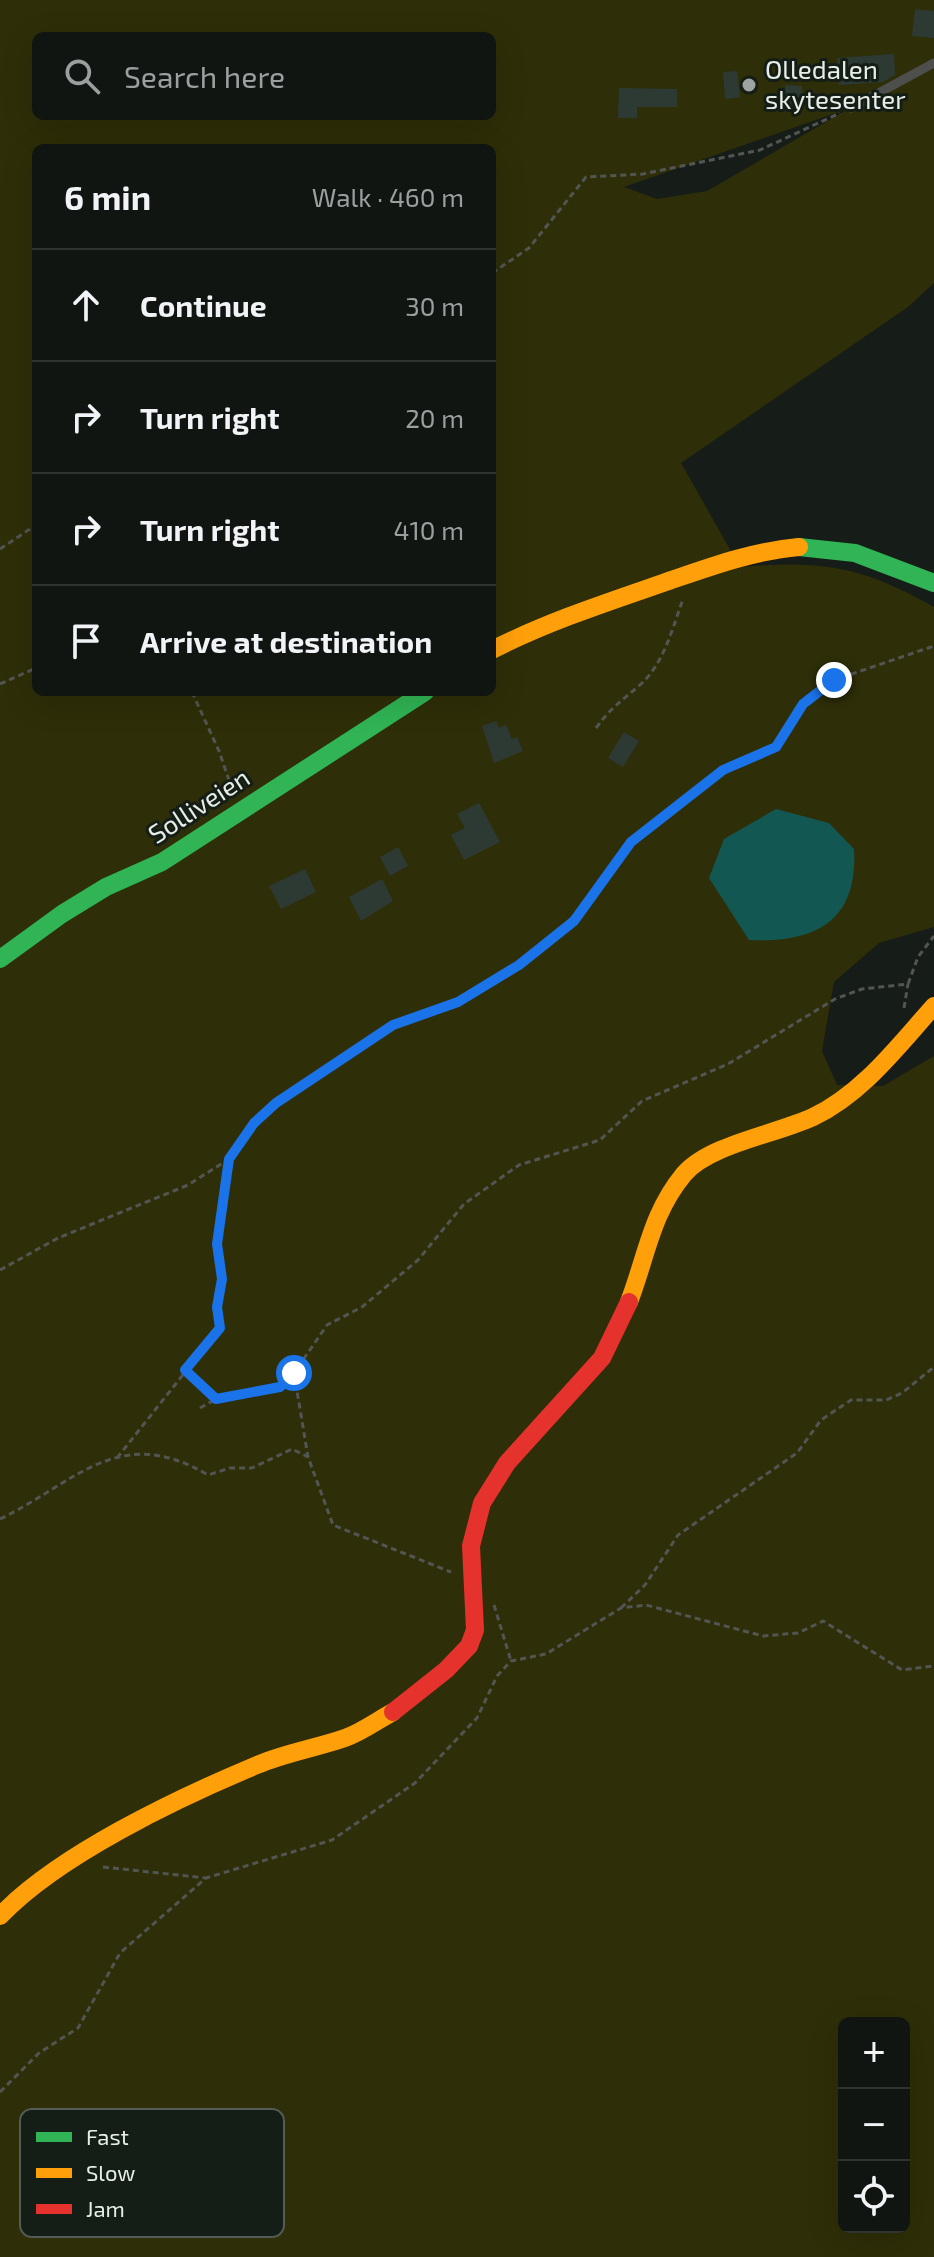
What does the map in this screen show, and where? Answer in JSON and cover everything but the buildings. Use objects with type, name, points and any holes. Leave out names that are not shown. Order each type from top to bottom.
[{"type":"street","points":[[496,648],[528,631],[693,573],[752,555],[806,547],[882,562],[934,583]]},
{"type":"street","name":"Solliveien","points":[[0,959],[62,914],[106,887],[162,862],[419,696]]},
{"type":"street","points":[[0,1916],[21,1894],[65,1863],[140,1822],[259,1764],[348,1737],[403,1706],[469,1646],[476,1612],[470,1580],[471,1546],[482,1503],[507,1463],[602,1358],[630,1300],[658,1210],[687,1171],[720,1152],[814,1117],[847,1095],[871,1075],[934,1006]]},
{"type":"lane","points":[[851,108],[934,63]]},
{"type":"path","points":[[496,270],[529,248],[586,177],[643,174],[760,150],[851,108]]},
{"type":"path","points":[[0,549],[32,528]]},
{"type":"path","points":[[596,728],[615,703],[643,683],[662,653],[693,573]]},
{"type":"path","points":[[0,1270],[58,1238],[188,1185],[229,1159],[254,1123],[276,1103],[393,1025],[458,1002],[519,965],[574,921],[631,842],[723,770],[776,747],[803,704],[834,680],[934,646]]},
{"type":"path","points":[[0,684],[32,670]]},
{"type":"path","points":[[194,696],[219,751],[239,811]]},
{"type":"path","points":[[200,1408],[216,1399],[280,1387],[294,1373],[327,1325],[362,1307],[418,1260],[464,1204],[519,1165],[600,1140],[642,1101],[728,1064],[835,999],[862,989],[908,984],[918,957],[934,936]]},
{"type":"path","points":[[117,1458],[220,1328],[217,1307],[222,1279],[217,1244],[229,1159]]},
{"type":"path","points":[[96,1867],[206,1878],[332,1840],[415,1783],[477,1718],[497,1676],[511,1661],[546,1654],[621,1608],[645,1585],[678,1535],[797,1453],[821,1420],[851,1400],[886,1400],[902,1393],[934,1367]]},
{"type":"path","points":[[185,1370],[216,1399]]},
{"type":"path","points":[[294,1373],[308,1457],[333,1525],[470,1580]]},
{"type":"path","points":[[0,1519],[27,1506],[91,1464],[141,1453],[190,1464],[208,1475],[230,1468],[252,1468],[292,1449],[308,1457]]},
{"type":"path","points":[[621,1608],[646,1605],[763,1636],[798,1633],[823,1621],[902,1670],[934,1666]]},
{"type":"path","points":[[0,2092],[39,2053],[78,2028],[120,1953],[206,1878]]},
{"type":"shaded area","points":[[0,0],[934,0],[934,283],[908,307],[681,463],[740,567],[795,565],[841,569],[885,582],[934,607],[934,927],[879,943],[834,982],[822,1051],[837,1085],[883,1086],[934,1056],[934,2257],[0,2257]],"holes":[[[850,108],[707,191],[657,199],[624,187]]]},
{"type":"water","points":[[776,809],[829,823],[854,849],[849,894],[828,923],[813,932],[773,940],[749,940],[709,878],[724,839]]},
{"type":"traffic: fast","points":[[799,547],[855,553],[934,583]]},
{"type":"traffic: fast","points":[[0,959],[62,914],[106,887],[162,862],[419,696]]},
{"type":"traffic: slow","points":[[496,648],[576,614],[696,572],[747,556],[799,547]]},
{"type":"traffic: slow","points":[[629,1302],[657,1220],[684,1174],[710,1155],[813,1117],[848,1096],[934,1006]]},
{"type":"traffic: slow","points":[[0,1916],[54,1871],[156,1811],[268,1761],[351,1735],[393,1712]]},
{"type":"traffic: jam","points":[[393,1712],[446,1670],[469,1646],[475,1630],[471,1546],[482,1503],[507,1463],[602,1358],[629,1302]]},
{"type":"place","name":"Olledalen skytesenter","points":[[749,85]]},
{"type":"route","points":[[294,1373],[280,1387],[216,1399],[185,1370],[220,1328],[217,1307],[222,1279],[217,1244],[229,1159],[254,1123],[276,1103],[393,1025],[458,1002],[519,965],[574,921],[631,842],[723,770],[776,747],[803,704],[834,680]]}]
